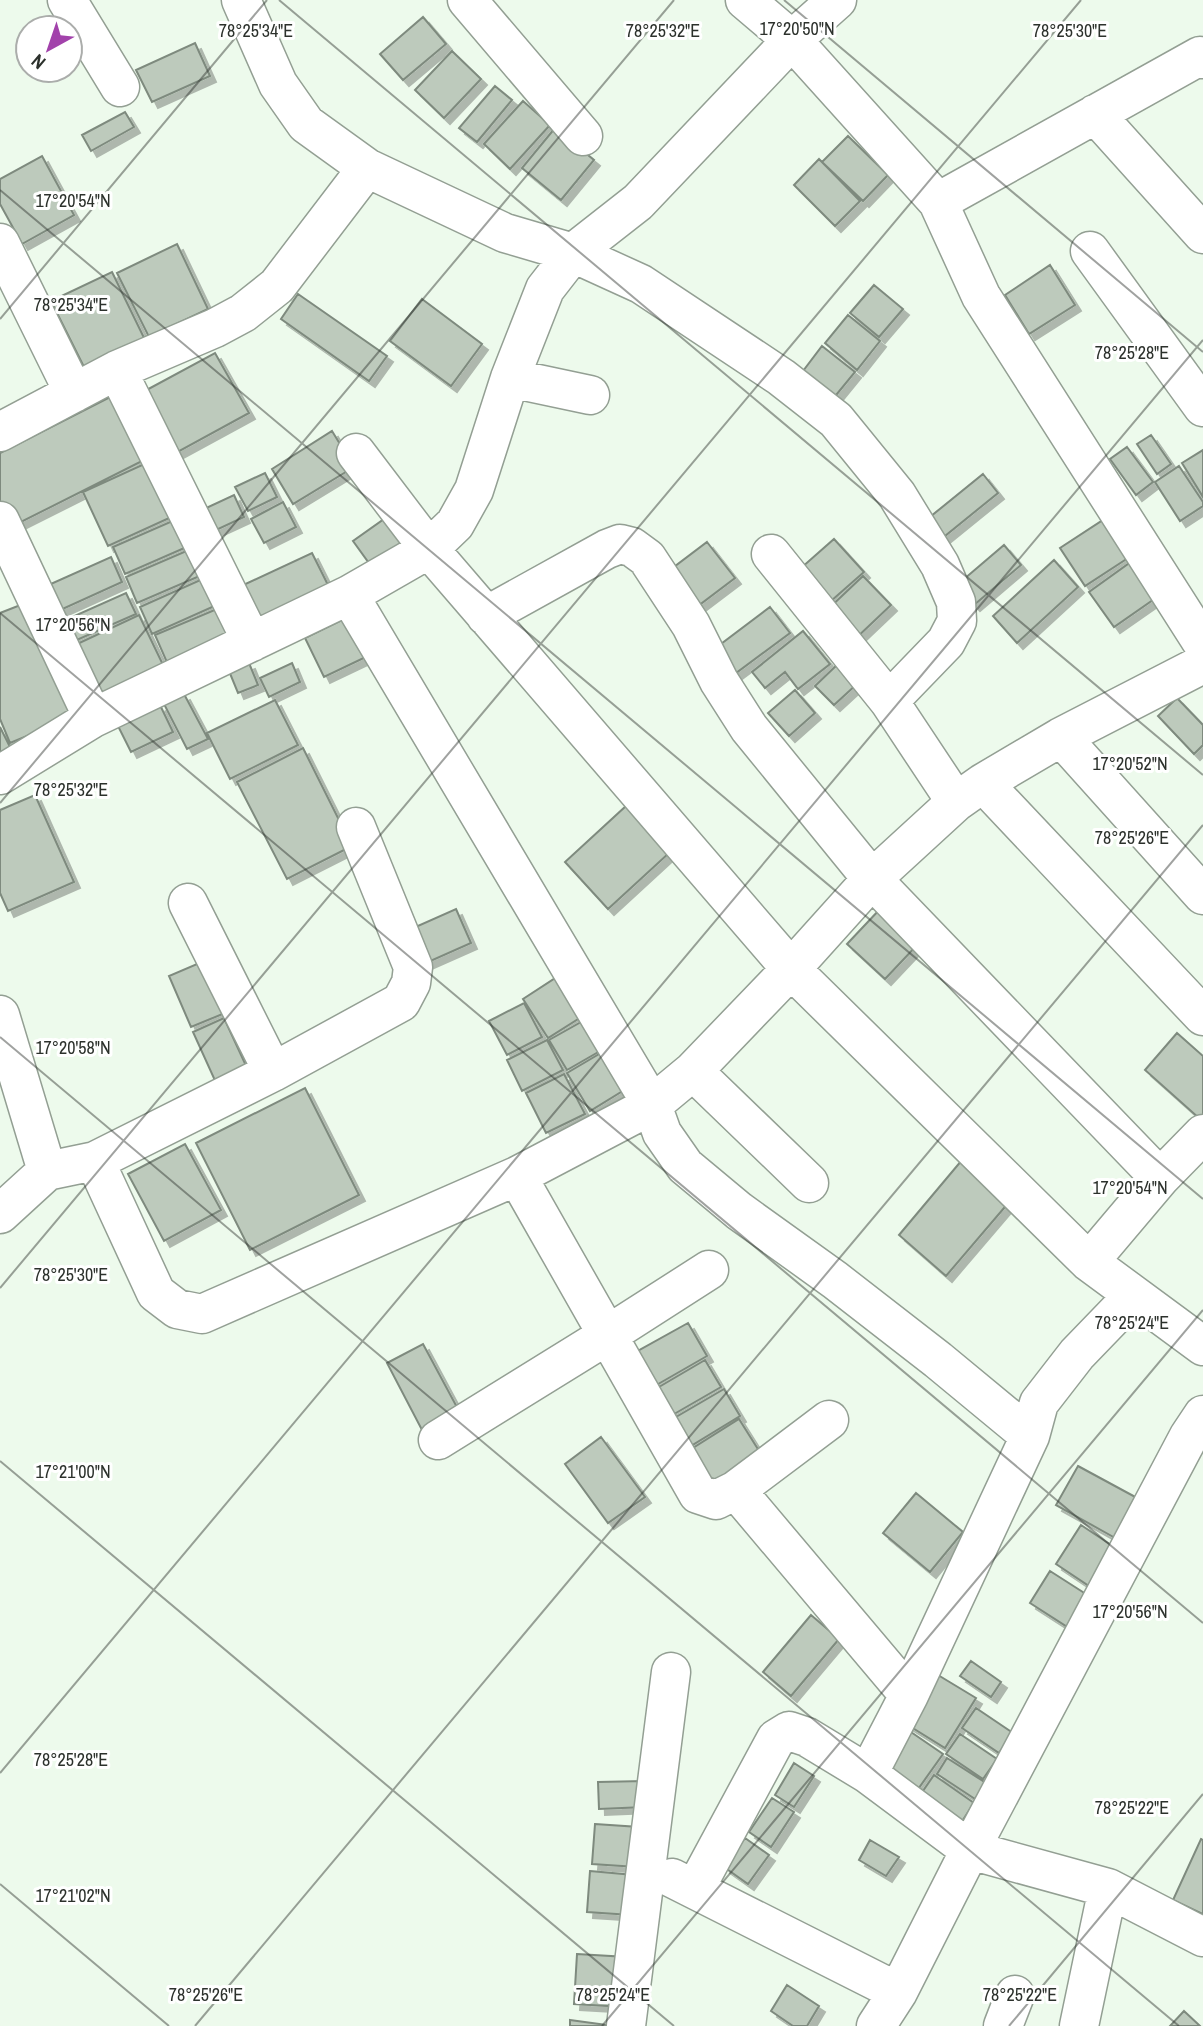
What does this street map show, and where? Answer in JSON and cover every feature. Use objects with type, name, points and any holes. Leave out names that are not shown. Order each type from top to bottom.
[{"type":"street","points":[[67,0],[120,87]]},
{"type":"street","points":[[241,0],[278,84],[306,124],[367,169],[505,233],[573,253],[641,284],[781,377],[836,420],[897,495],[940,565],[956,601],[957,621],[946,642],[890,702]]},
{"type":"street","points":[[467,0],[583,136]]},
{"type":"street","points":[[745,0],[792,40],[938,202],[981,296],[1203,644]]},
{"type":"street","points":[[0,775],[93,718],[349,594],[429,549],[454,524],[474,490],[510,378],[545,289],[573,253],[638,202],[792,40],[837,0]]},
{"type":"street","points":[[938,202],[1202,57]]},
{"type":"street","points":[[1095,114],[1203,234]]},
{"type":"street","points":[[0,432],[117,370],[215,328],[243,313],[277,286],[367,169]]},
{"type":"street","points":[[0,243],[74,393]]},
{"type":"street","points":[[1090,251],[1203,407]]},
{"type":"street","points":[[117,370],[251,642]]},
{"type":"street","points":[[510,378],[590,395]]},
{"type":"street","points":[[356,453],[429,549],[791,969],[1089,1262],[1203,1346]]},
{"type":"street","points":[[0,521],[93,718]]},
{"type":"street","points":[[486,616],[620,544],[632,547],[647,558],[691,625],[719,681],[749,728],[872,879],[1160,1178]]},
{"type":"street","points":[[771,554],[890,702],[969,792],[1203,1016]]},
{"type":"street","points":[[349,594],[652,1105],[662,1133],[685,1166],[739,1211],[918,1344],[1030,1436]]},
{"type":"street","points":[[94,1161],[156,1293],[177,1309],[202,1314],[517,1176],[652,1105],[693,1071],[791,969],[872,879],[969,792],[1060,737],[1203,664]]},
{"type":"street","points":[[1060,737],[1203,895]]},
{"type":"street","points":[[0,1214],[47,1171],[94,1161],[273,1072],[401,1002],[411,984],[413,967],[356,827]]},
{"type":"street","points":[[188,902],[273,1072]]},
{"type":"street","points":[[0,1015],[47,1171]]},
{"type":"street","points":[[693,1071],[810,1184]]},
{"type":"street","points":[[1089,1262],[1160,1178],[1203,1134]]},
{"type":"street","points":[[517,1176],[698,1494],[716,1500],[736,1490],[830,1420]]},
{"type":"street","points":[[438,1440],[709,1270]]},
{"type":"street","points":[[868,1774],[909,1695],[1030,1436],[1039,1403],[1077,1354],[1133,1296]]},
{"type":"street","points":[[876,2026],[898,1992],[970,1850],[1198,1432]]},
{"type":"street","points":[[736,1490],[909,1695]]},
{"type":"street","points":[[626,2026],[671,1672]]},
{"type":"street","points":[[695,1889],[776,1739],[789,1731],[807,1737],[868,1774],[970,1850],[1108,1888],[1203,1937]]},
{"type":"street","points":[[645,1866],[898,1992]]},
{"type":"street","points":[[1079,2026],[1108,1888]]},
{"type":"building","points":[[423,17],[446,44],[403,80],[380,54]]},
{"type":"building","points":[[195,43],[210,76],[152,102],[136,70]]},
{"type":"building","points":[[452,51],[481,79],[444,118],[415,90]]},
{"type":"building","points":[[495,86],[512,100],[477,142],[459,128]]},
{"type":"building","points":[[523,101],[550,125],[510,169],[484,144]]},
{"type":"building","points":[[125,112],[134,127],[91,151],[82,135]]},
{"type":"building","points":[[555,128],[594,160],[561,200],[522,168]]},
{"type":"building","points":[[848,136],[888,175],[863,201],[822,162]]},
{"type":"building","points":[[42,156],[74,215],[22,244],[0,204],[0,179]]},
{"type":"building","points":[[819,159],[860,201],[835,226],[794,185]]},
{"type":"building","points":[[177,244],[208,309],[149,337],[117,273]]},
{"type":"building","points":[[1050,265],[1075,305],[1029,334],[1005,295]]},
{"type":"building","points":[[112,272],[147,344],[87,373],[51,301]]},
{"type":"building","points":[[874,285],[903,309],[879,337],[850,313]]},
{"type":"building","points":[[298,294],[387,356],[369,381],[281,319]]},
{"type":"building","points":[[422,299],[482,344],[451,386],[390,341]]},
{"type":"building","points":[[848,315],[880,341],[857,370],[825,343]]},
{"type":"building","points":[[822,346],[855,372],[832,400],[800,375]]},
{"type":"building","points":[[215,353],[249,413],[174,454],[141,393]]},
{"type":"building","points":[[120,392],[152,456],[11,527],[0,504],[0,453]]},
{"type":"building","points":[[332,431],[354,467],[293,504],[272,469]]},
{"type":"building","points":[[1151,435],[1171,464],[1157,474],[1137,444]]},
{"type":"building","points":[[1127,447],[1153,482],[1136,495],[1110,459]]},
{"type":"building","points":[[1203,450],[1203,497],[1182,463]]},
{"type":"building","points":[[153,460],[178,514],[108,546],[83,492]]},
{"type":"building","points":[[1179,466],[1203,502],[1203,506],[1180,521],[1155,482]]},
{"type":"building","points":[[265,473],[277,497],[248,511],[235,487]]},
{"type":"building","points":[[983,474],[998,493],[940,540],[925,521]]},
{"type":"building","points":[[234,495],[244,517],[214,531],[204,509]]},
{"type":"building","points":[[283,502],[296,527],[264,543],[251,519]]},
{"type":"building","points":[[394,512],[415,541],[374,570],[353,541]]},
{"type":"building","points":[[177,519],[189,546],[125,574],[113,547]]},
{"type":"building","points":[[1103,520],[1128,558],[1085,586],[1060,548]]},
{"type":"building","points":[[834,539],[864,572],[831,601],[801,568]]},
{"type":"building","points":[[707,542],[735,578],[694,609],[666,573]]},
{"type":"building","points":[[1004,545],[1021,565],[974,605],[957,585]]},
{"type":"building","points":[[191,549],[202,575],[137,603],[126,577]]},
{"type":"building","points":[[312,553],[330,589],[256,623],[239,587]]},
{"type":"building","points":[[111,557],[122,582],[56,612],[44,587]]},
{"type":"building","points":[[1135,559],[1160,595],[1114,627],[1089,592]]},
{"type":"building","points":[[1054,560],[1078,587],[1017,643],[993,616]]},
{"type":"building","points":[[863,576],[891,605],[853,641],[825,612]]},
{"type":"building","points":[[207,577],[219,604],[152,634],[140,607]]},
{"type":"building","points":[[126,593],[136,614],[70,643],[61,622]]},
{"type":"building","points":[[28,602],[76,716],[10,743],[0,719],[0,613]]},
{"type":"building","points":[[224,606],[237,637],[169,667],[155,635]]},
{"type":"building","points":[[770,607],[790,633],[732,676],[713,650]]},
{"type":"building","points":[[139,615],[165,669],[102,699],[75,645]]},
{"type":"building","points":[[350,616],[370,655],[324,677],[305,638]]},
{"type":"building","points":[[803,631],[830,664],[798,689],[785,672],[765,688],[752,672]]},
{"type":"building","points":[[249,663],[258,685],[238,693],[229,671]]},
{"type":"building","points":[[292,663],[300,682],[269,697],[260,678]]},
{"type":"building","points":[[839,663],[858,683],[834,705],[815,686]]},
{"type":"building","points":[[795,690],[815,713],[789,736],[768,713]]},
{"type":"building","points":[[184,694],[208,739],[187,749],[164,704]]},
{"type":"building","points":[[1177,698],[1203,725],[1203,745],[1194,754],[1158,716]]},
{"type":"building","points":[[275,700],[298,745],[230,779],[207,733]]},
{"type":"building","points":[[160,705],[173,732],[131,752],[118,726]]},
{"type":"building","points":[[0,727],[11,749],[0,755]]},
{"type":"building","points":[[303,748],[352,846],[287,879],[237,782]]},
{"type":"building","points":[[35,795],[74,882],[8,911],[0,893],[0,810]]},
{"type":"building","points":[[626,806],[669,853],[608,909],[565,862]]},
{"type":"building","points":[[881,908],[919,943],[885,979],[847,944]]},
{"type":"building","points":[[456,909],[471,943],[426,963],[411,929]]},
{"type":"building","points":[[204,961],[225,1013],[191,1027],[169,976]]},
{"type":"building","points":[[560,975],[586,1014],[548,1038],[523,999]]},
{"type":"building","points":[[524,1003],[542,1037],[507,1055],[489,1021]]},
{"type":"building","points":[[590,1017],[607,1047],[567,1070],[549,1040]]},
{"type":"building","points":[[224,1018],[248,1070],[217,1085],[193,1032]]},
{"type":"building","points":[[1177,1033],[1203,1056],[1203,1115],[1200,1119],[1145,1070]]},
{"type":"building","points":[[547,1040],[563,1070],[522,1091],[507,1060]]},
{"type":"building","points":[[611,1047],[634,1084],[590,1111],[567,1073]]},
{"type":"building","points":[[564,1074],[585,1114],[546,1133],[526,1093]]},
{"type":"building","points":[[305,1088],[359,1195],[250,1250],[196,1143]]},
{"type":"building","points":[[185,1144],[221,1210],[164,1241],[128,1174]]},
{"type":"building","points":[[962,1160],[1010,1201],[946,1276],[899,1235]]},
{"type":"building","points":[[688,1323],[707,1356],[646,1391],[627,1357]]},
{"type":"building","points":[[423,1344],[459,1411],[422,1430],[387,1363]]},
{"type":"building","points":[[705,1360],[721,1387],[662,1421],[647,1394]]},
{"type":"building","points":[[724,1389],[740,1416],[681,1452],[664,1424]]},
{"type":"building","points":[[739,1419],[761,1454],[707,1488],[685,1453]]},
{"type":"building","points":[[601,1437],[645,1497],[608,1523],[565,1464]]},
{"type":"building","points":[[1078,1466],[1139,1499],[1117,1539],[1056,1505]]},
{"type":"building","points":[[916,1493],[963,1532],[930,1572],[883,1533]]},
{"type":"building","points":[[1081,1525],[1114,1547],[1089,1586],[1056,1564]]},
{"type":"building","points":[[1050,1571],[1089,1596],[1069,1628],[1030,1603]]},
{"type":"building","points":[[811,1615],[839,1639],[791,1696],[763,1672]]},
{"type":"building","points":[[971,1661],[1001,1682],[991,1697],[960,1676]]},
{"type":"building","points":[[933,1672],[976,1698],[945,1748],[903,1722]]},
{"type":"building","points":[[976,1708],[1013,1733],[999,1753],[962,1728]]},
{"type":"building","points":[[908,1730],[943,1754],[916,1792],[882,1769]]},
{"type":"building","points":[[960,1734],[997,1759],[983,1779],[946,1754]]},
{"type":"building","points":[[947,1758],[986,1783],[975,1799],[937,1774]]},
{"type":"building","points":[[794,1763],[814,1776],[794,1807],[775,1795]]},
{"type":"building","points":[[934,1775],[974,1803],[955,1832],[914,1804]]},
{"type":"building","points":[[644,1781],[645,1807],[599,1809],[598,1782]]},
{"type":"building","points":[[772,1798],[794,1812],[771,1847],[749,1832]]},
{"type":"building","points":[[595,1824],[639,1827],[637,1867],[592,1864]]},
{"type":"building","points":[[745,1838],[769,1855],[748,1884],[724,1867]]},
{"type":"building","points":[[1201,1839],[1203,1840],[1203,1914],[1173,1900]]},
{"type":"building","points":[[870,1840],[899,1857],[886,1876],[859,1860]]},
{"type":"building","points":[[590,1871],[634,1875],[631,1915],[587,1912]]},
{"type":"building","points":[[577,1954],[627,1957],[624,2007],[574,2004]]},
{"type":"building","points":[[787,1985],[819,2006],[807,2026],[793,2026],[771,2011]]},
{"type":"building","points":[[1184,2011],[1200,2026],[1170,2026]]},
{"type":"building","points":[[570,2020],[614,2026],[570,2026]]}]
